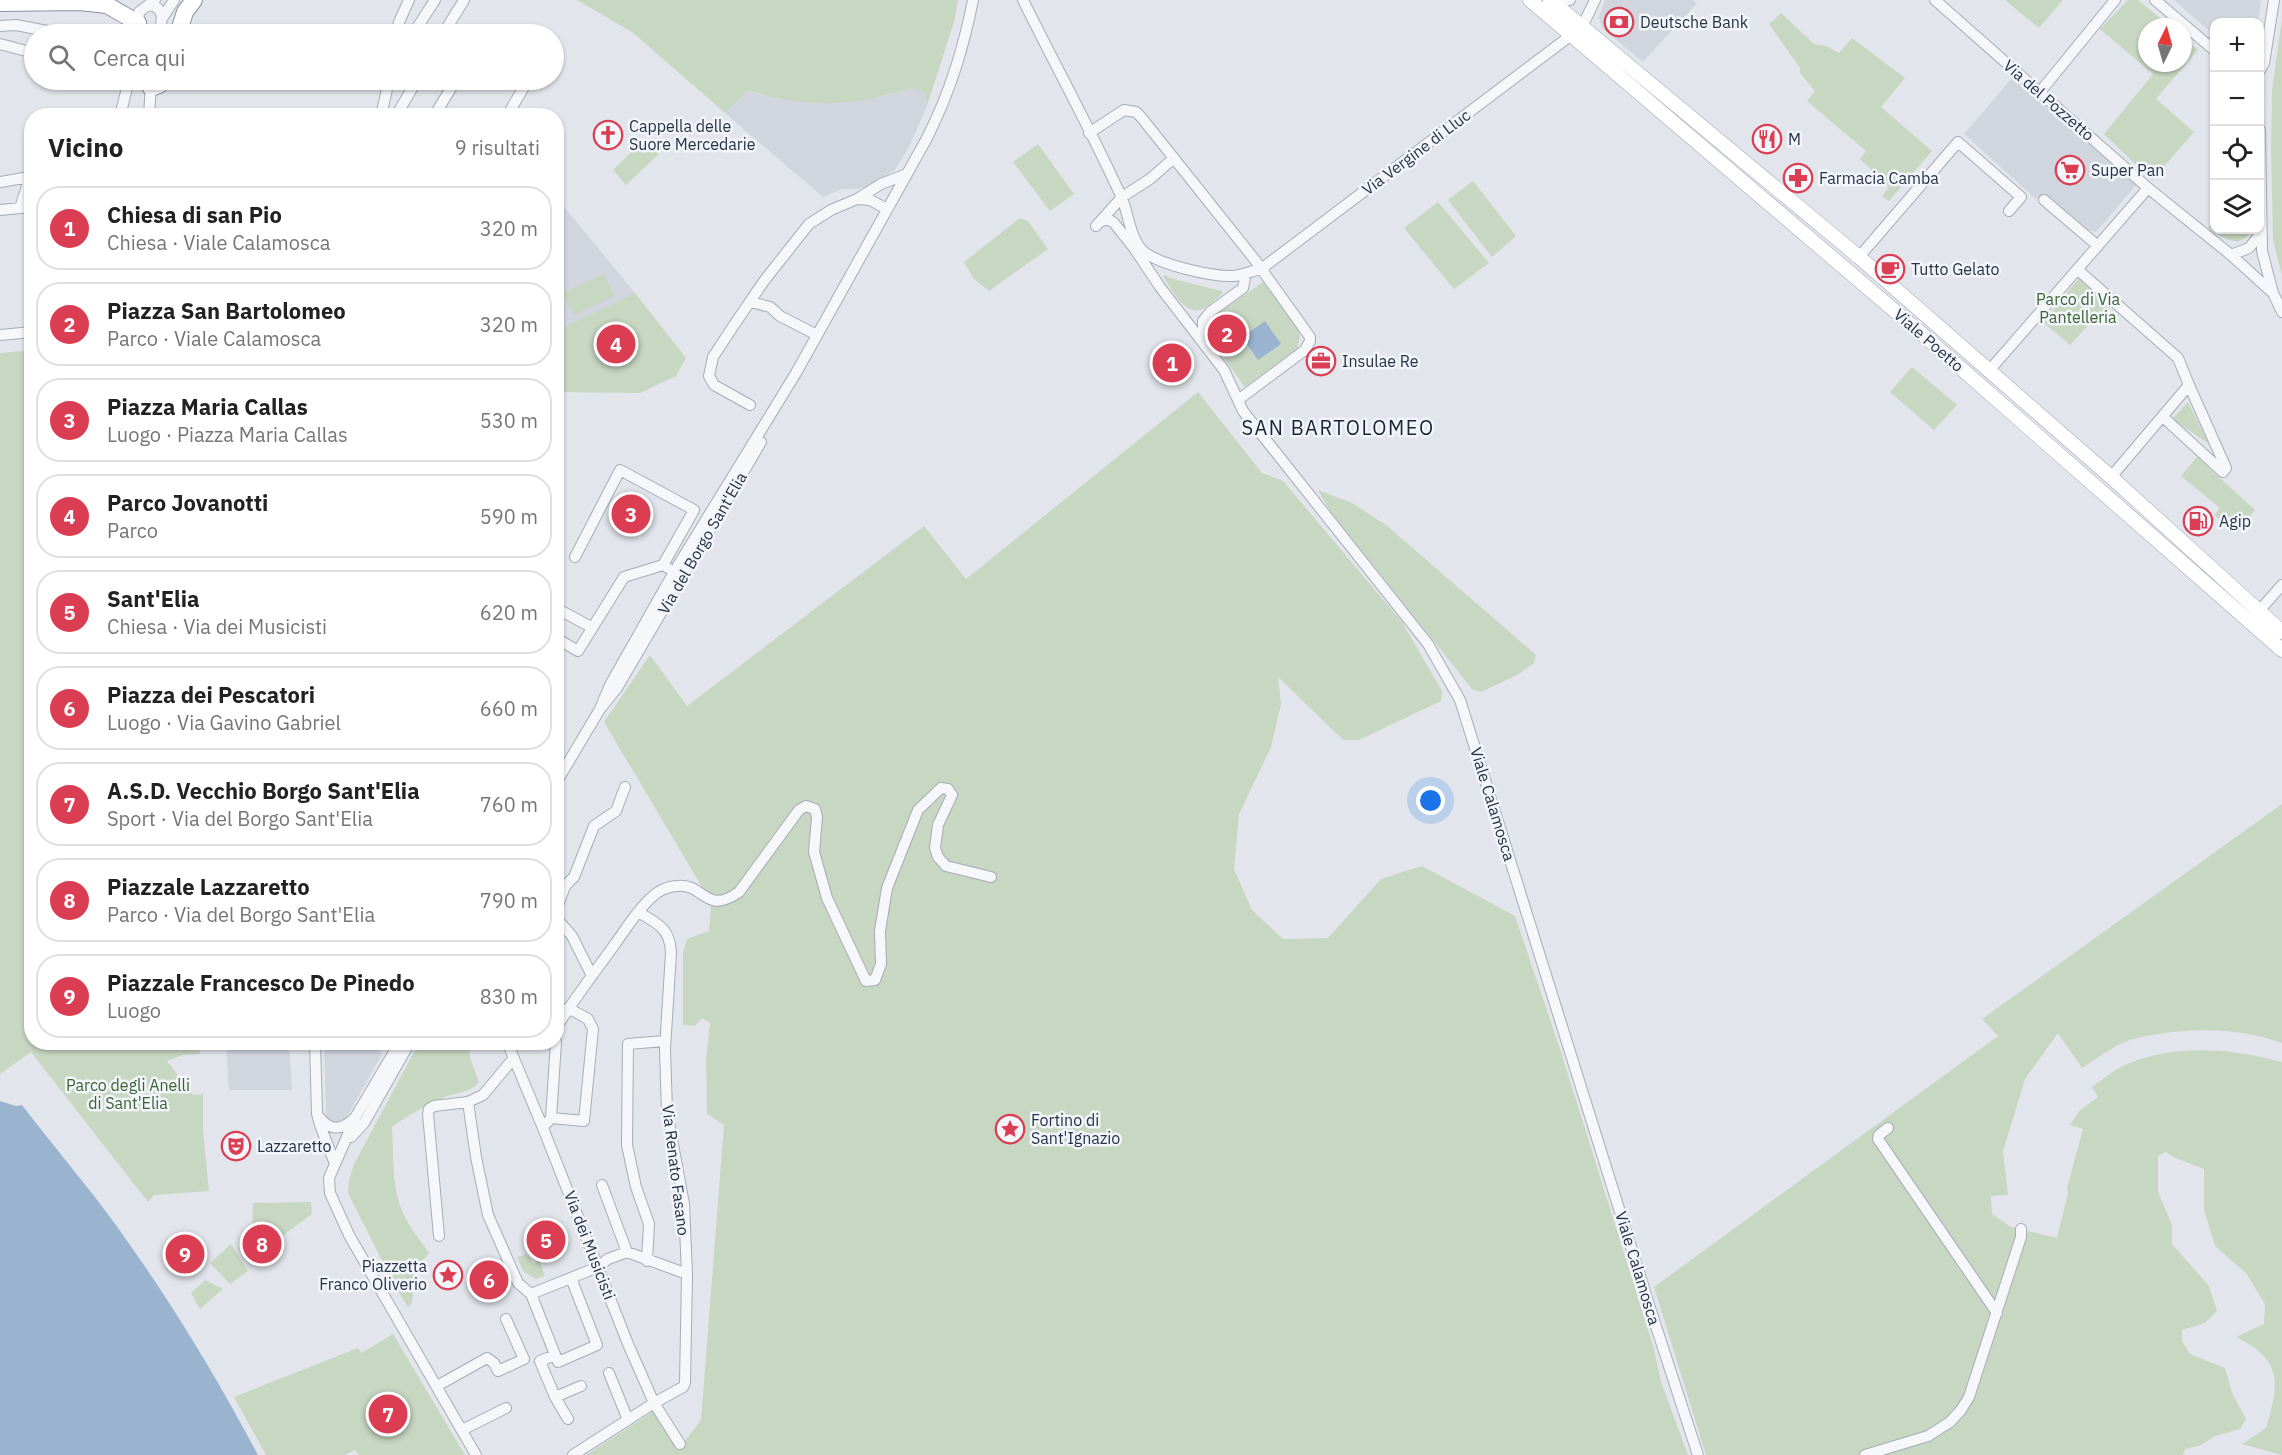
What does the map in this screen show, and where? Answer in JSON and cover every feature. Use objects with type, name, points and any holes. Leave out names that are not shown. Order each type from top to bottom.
[{"type":"highway","points":[[181,24],[185,12],[194,0]]},
{"type":"highway","points":[[0,3],[80,2],[107,5],[134,24]]},
{"type":"main road","name":"Viale Poetto","points":[[1530,0],[1576,31],[1858,257],[2111,477],[2282,632]]},
{"type":"main road","name":"Viale Poetto","points":[[1551,1],[1576,31],[2282,650]]},
{"type":"street","points":[[160,24],[174,0]]},
{"type":"street","points":[[399,24],[409,0]]},
{"type":"street","points":[[419,24],[435,0]]},
{"type":"street","points":[[449,24],[464,0]]},
{"type":"street","name":"Via del Borgo Sant'Elia","points":[[966,36],[969,0]]},
{"type":"street","name":"Via del Borgo Sant'Elia","points":[[678,574],[707,518],[796,373],[945,103],[966,36],[974,0]]},
{"type":"street","points":[[1023,0],[1122,197],[1133,234],[1134,248]]},
{"type":"street","points":[[1551,1],[1569,0]]},
{"type":"street","points":[[1576,31],[1594,0]]},
{"type":"street","name":"Via del Pozzetto","points":[[1935,0],[2148,188],[2231,255],[2273,293]]},
{"type":"street","points":[[2040,92],[2115,0]]},
{"type":"street","points":[[2155,0],[2210,47]]},
{"type":"street","points":[[2264,63],[2274,0]]},
{"type":"street","points":[[140,24],[139,12],[152,3],[158,8],[161,24]]},
{"type":"street","points":[[0,26],[24,27]]},
{"type":"street","name":"Via Vergine di Lluc","points":[[1261,269],[1576,31]]},
{"type":"street","points":[[0,44],[24,50]]},
{"type":"street","points":[[122,108],[126,90]]},
{"type":"street","points":[[150,108],[154,90]]},
{"type":"street","points":[[383,108],[387,90]]},
{"type":"street","points":[[401,108],[411,90]]},
{"type":"street","points":[[439,108],[450,90]]},
{"type":"street","points":[[512,108],[522,90]]},
{"type":"street","points":[[1089,133],[1118,112],[1130,110],[1141,117],[1261,269],[1306,331],[1310,341],[1305,350],[1238,400]]},
{"type":"street","points":[[1858,257],[1958,142],[2021,197],[2009,211]]},
{"type":"street","points":[[1122,197],[1150,179],[1174,158]]},
{"type":"street","points":[[750,405],[714,385],[709,376],[714,357],[764,281],[809,224],[881,184],[907,174]]},
{"type":"street","points":[[0,182],[24,175]]},
{"type":"street","points":[[1988,372],[2148,188]]},
{"type":"street","points":[[20,208],[24,194]]},
{"type":"street","name":"Viale Calamosca","points":[[1122,197],[1108,210],[1099,223],[1108,219],[1114,223],[1134,248],[1224,370],[1243,411],[1428,644],[1460,700],[1698,1455]]},
{"type":"street","points":[[857,199],[870,200],[887,209]]},
{"type":"street","points":[[2044,200],[2098,246]]},
{"type":"street","points":[[0,210],[24,208]]},
{"type":"street","points":[[1133,234],[1143,251],[1167,262],[1213,275],[1238,276],[1261,269]]},
{"type":"street","points":[[2231,255],[2249,248],[2260,234]]},
{"type":"street","points":[[2261,234],[2265,267],[2282,312]]},
{"type":"street","points":[[2078,270],[2178,358],[2226,468],[2223,472],[2163,417]]},
{"type":"street","points":[[1203,343],[1203,321],[1210,312],[1243,288],[1246,273]]},
{"type":"street","points":[[751,303],[770,307],[780,316],[817,335]]},
{"type":"street","points":[[0,335],[24,333]]},
{"type":"street","name":"Via del Borgo Sant'Elia","points":[[564,770],[600,709],[610,685],[790,392],[796,373]]},
{"type":"street","points":[[2111,477],[2189,385]]},
{"type":"street","points":[[575,557],[620,470],[707,518]]},
{"type":"street","points":[[564,643],[578,651],[624,577],[663,565],[694,510]]},
{"type":"street","points":[[663,565],[678,574]]},
{"type":"street","points":[[2259,611],[2282,585]]},
{"type":"street","points":[[564,612],[591,627]]},
{"type":"street","points":[[564,889],[574,878],[594,826],[616,811],[625,787]]},
{"type":"street","points":[[564,1014],[652,896],[677,885],[689,887],[708,900],[724,902],[739,892],[799,810],[810,807],[815,809],[817,817],[814,852],[827,898],[866,981],[875,980],[881,964],[880,931],[886,888],[918,810],[941,788],[950,791],[951,797],[941,816],[935,848],[938,857],[946,866],[992,877]]},
{"type":"street","name":"Via Renato Fasano","points":[[573,1455],[686,1383],[687,1274],[684,1204],[667,1112],[666,1041],[670,938],[663,928],[638,912]]},
{"type":"street","points":[[564,927],[572,936],[592,975]]},
{"type":"street","points":[[551,1118],[584,1121],[592,1029],[588,1019],[567,1008]]},
{"type":"street","points":[[647,1261],[649,1224],[636,1187],[627,1145],[628,1044],[666,1041]]},
{"type":"street","points":[[315,1050],[317,1114],[335,1164]]},
{"type":"street","points":[[395,1050],[356,1116],[329,1178],[330,1193],[349,1235],[476,1455]]},
{"type":"street","points":[[345,1144],[364,1123],[405,1050]]},
{"type":"street","name":"Via dei Musicisti","points":[[512,1050],[513,1059],[543,1128],[628,1344],[654,1403],[680,1444]]},
{"type":"street","points":[[543,1128],[551,1118],[555,1050]]},
{"type":"street","points":[[439,1236],[429,1109],[434,1106],[468,1102],[483,1095],[513,1059]]},
{"type":"street","points":[[468,1102],[488,1215],[518,1283],[531,1294],[558,1362],[597,1345],[571,1278]]},
{"type":"street","points":[[317,1114],[324,1124],[334,1129],[348,1125],[356,1116]]},
{"type":"street","points":[[1888,1128],[1879,1134],[1878,1139],[1998,1313]]},
{"type":"street","points":[[602,1185],[627,1252]]},
{"type":"street","points":[[1865,1455],[1928,1436],[1950,1422],[1969,1397],[1998,1313],[2021,1229]]},
{"type":"street","points":[[531,1294],[598,1267],[608,1259],[627,1252],[687,1274]]},
{"type":"street","points":[[437,1386],[487,1358],[494,1363],[498,1371],[524,1359],[506,1319]]},
{"type":"street","points":[[555,1355],[540,1361],[555,1397],[568,1419]]},
{"type":"street","points":[[609,1373],[628,1420]]},
{"type":"street","points":[[555,1397],[581,1386]]},
{"type":"street","points":[[462,1430],[506,1408]]},
{"type":"shaded area","points":[[1605,0],[1693,0],[1697,3],[1643,62],[1602,28],[1599,17]]},
{"type":"shaded area","points":[[2174,0],[2261,0],[2259,18],[2210,18],[2210,32]]},
{"type":"shaded area","points":[[2012,78],[2137,184],[2096,232],[2088,230],[2046,194],[2036,199],[1964,134]]},
{"type":"shaded area","points":[[912,88],[925,93],[927,106],[910,145],[895,170],[870,185],[858,189],[842,189],[823,197],[725,113],[748,91],[778,99],[814,103],[886,96]]},
{"type":"shaded area","points":[[564,207],[635,293],[564,327]]},
{"type":"shaded area","points":[[226,1050],[289,1050],[292,1090],[229,1090]]},
{"type":"shaded area","points":[[324,1050],[381,1050],[382,1054],[345,1120],[340,1123],[332,1122],[326,1116]]},
{"type":"green space","points":[[577,0],[958,0],[954,22],[927,106],[925,93],[912,88],[879,97],[830,103],[780,99],[748,91],[725,113],[632,32]]},
{"type":"green space","points":[[2005,0],[2063,0],[2039,28]]},
{"type":"green space","points":[[2128,0],[2138,0],[2160,18],[2138,18],[2138,61],[2100,29]]},
{"type":"green space","points":[[1781,13],[1814,44],[1826,46],[1839,53],[1852,38],[1905,78],[1881,107],[1932,151],[1889,201],[1882,196],[1889,187],[1860,159],[1866,151],[1807,101],[1815,91],[1800,73],[1800,68],[1769,24]]},
{"type":"green space","points":[[2282,18],[2282,276],[2273,239],[2271,148],[2272,90]]},
{"type":"green space","points":[[2192,45],[2198,50],[2192,57]]},
{"type":"green space","points":[[2151,72],[2179,72],[2156,99],[2194,132],[2152,180],[2104,134],[2153,74]]},
{"type":"green space","points":[[645,139],[659,154],[626,185],[613,170]]},
{"type":"green space","points":[[1038,144],[1074,194],[1050,211],[1013,162]]},
{"type":"green space","points":[[1473,181],[1516,236],[1492,257],[1448,200]]},
{"type":"green space","points":[[1438,202],[1489,263],[1454,289],[1404,228]]},
{"type":"green space","points":[[1020,218],[1028,221],[1048,249],[989,291],[974,279],[964,262]]},
{"type":"green space","points":[[2248,234],[2242,240],[2237,241],[2219,235]]},
{"type":"green space","points":[[604,274],[614,296],[574,315],[564,293]]},
{"type":"green space","points":[[1163,276],[1222,291],[1222,294],[1205,307],[1193,310],[1178,299]]},
{"type":"green space","name":"Parco di Via Pantelleria","points":[[2079,278],[2112,305],[2099,321],[2095,318],[2070,345],[2043,322]]},
{"type":"green space","points":[[1263,282],[1300,332],[1298,348],[1245,387],[1209,338],[1210,319]]},
{"type":"green space","points":[[635,293],[686,358],[676,376],[640,393],[564,392],[564,327]]},
{"type":"green space","name":"Parco degli Anelli di Sant'Elia","points":[[24,351],[24,1050],[200,1050],[200,1054],[183,1055],[167,1061],[193,1095],[203,1094],[203,1130],[209,1191],[154,1195],[148,1202],[31,1052],[0,1074],[0,353]]},
{"type":"green space","points":[[1912,367],[1957,405],[1934,430],[1890,392]]},
{"type":"green space","points":[[1198,392],[1262,473],[1283,481],[1402,622],[1442,691],[1441,701],[1359,740],[1343,740],[1278,677],[1281,704],[1271,747],[1239,814],[1234,869],[1252,910],[1283,939],[1328,938],[1381,879],[1422,866],[1515,916],[1561,1052],[1654,1349],[1661,1382],[1688,1455],[586,1455],[654,1411],[676,1447],[685,1441],[701,1420],[724,1125],[707,1114],[706,1060],[710,1023],[702,1018],[695,1026],[683,1025],[683,953],[687,939],[709,931],[712,896],[705,892],[604,722],[650,655],[687,706],[924,526],[966,579]]},
{"type":"green space","points":[[2188,402],[2209,444],[2172,419]]},
{"type":"green space","points":[[2197,457],[2255,510],[2238,532],[2214,515],[2220,508],[2181,476]]},
{"type":"green space","points":[[1318,490],[1352,503],[1386,525],[1536,655],[1534,663],[1519,674],[1481,692],[1472,689],[1330,511]]},
{"type":"green space","points":[[2282,804],[2282,1043],[2264,1037],[2226,1031],[2168,1033],[2124,1042],[2082,1068],[2058,1033],[2025,1079],[2003,1151],[2008,1195],[1991,1196],[1992,1214],[2011,1227],[2057,1238],[2068,1193],[2067,1188],[2083,1129],[2070,1125],[2079,1111],[2098,1097],[2092,1087],[2119,1068],[2138,1060],[2179,1051],[2221,1051],[2282,1062],[2282,1455],[2242,1444],[2266,1428],[2274,1397],[2274,1374],[2269,1364],[2262,1354],[2236,1337],[2264,1324],[2265,1304],[2246,1273],[2215,1246],[2204,1210],[2204,1169],[2166,1152],[2158,1156],[2158,1192],[2172,1225],[2172,1244],[2209,1286],[2217,1311],[2205,1323],[2182,1330],[2182,1341],[2190,1354],[2225,1368],[2232,1393],[2246,1419],[2240,1429],[2215,1436],[2201,1445],[2185,1449],[2183,1455],[1706,1455],[1654,1287],[1998,1036],[1982,1019]]},
{"type":"green space","points":[[415,1050],[469,1050],[479,1082],[475,1086],[428,1105],[392,1127],[397,1196],[410,1226],[429,1253],[416,1269],[411,1283],[392,1280],[348,1193],[354,1164]]},
{"type":"green space","points":[[311,1202],[312,1214],[251,1259],[253,1203]]},
{"type":"green space","points":[[231,1244],[248,1271],[230,1284],[210,1263]]},
{"type":"green space","points":[[526,1254],[534,1264],[539,1259],[545,1276],[536,1279],[523,1271],[517,1257]]},
{"type":"green space","points":[[205,1280],[223,1289],[200,1309],[191,1293]]},
{"type":"green space","points":[[400,1284],[408,1286],[413,1293],[412,1303],[408,1307],[395,1286]]},
{"type":"green space","points":[[393,1334],[465,1455],[359,1455],[355,1450],[345,1455],[266,1455],[234,1397],[358,1348],[361,1353]]},
{"type":"water","points":[[1265,321],[1281,344],[1258,360],[1242,337]]},
{"type":"water","points":[[0,1101],[16,1106],[22,1105],[118,1228],[192,1339],[258,1455],[0,1455]]},
{"type":"place","name":"Deutsche Bank","points":[[1619,22]]},
{"type":"place","name":"Cappella delle Suore Mercedarie","points":[[608,135]]},
{"type":"place","name":"M","points":[[1767,139]]},
{"type":"place","name":"Super Pan","points":[[2070,170]]},
{"type":"place","name":"Farmacia Camba","points":[[1798,178]]},
{"type":"place","name":"Tutto Gelato","points":[[1890,269]]},
{"type":"place","name":"Piazza San Bartolomeo","points":[[1227,334]]},
{"type":"place","name":"Parco Jovanotti","points":[[616,344]]},
{"type":"place","name":"Insulae Re","points":[[1321,361]]},
{"type":"place","name":"Chiesa di san Pio","points":[[1172,363]]},
{"type":"place","name":"Piazza Maria Callas","points":[[631,514]]},
{"type":"place","name":"Agip","points":[[2198,521]]},
{"type":"place","name":"Fortino di Sant'Ignazio","points":[[1010,1129]]},
{"type":"place","name":"Lazzaretto","points":[[236,1146]]},
{"type":"place","name":"Sant'Elia","points":[[546,1240]]},
{"type":"place","name":"Piazzale Lazzaretto","points":[[262,1244]]},
{"type":"place","name":"Piazzale Francesco De Pinedo","points":[[185,1254]]},
{"type":"place","name":"Piazzetta Franco Oliverio","points":[[448,1275]]},
{"type":"place","name":"Piazza dei Pescatori","points":[[489,1280]]},
{"type":"place","name":"A.S.D. Vecchio Borgo Sant'Elia","points":[[388,1414]]},
{"type":"district","name":"SAN BARTOLOMEO","points":[[1338,428]]}]
